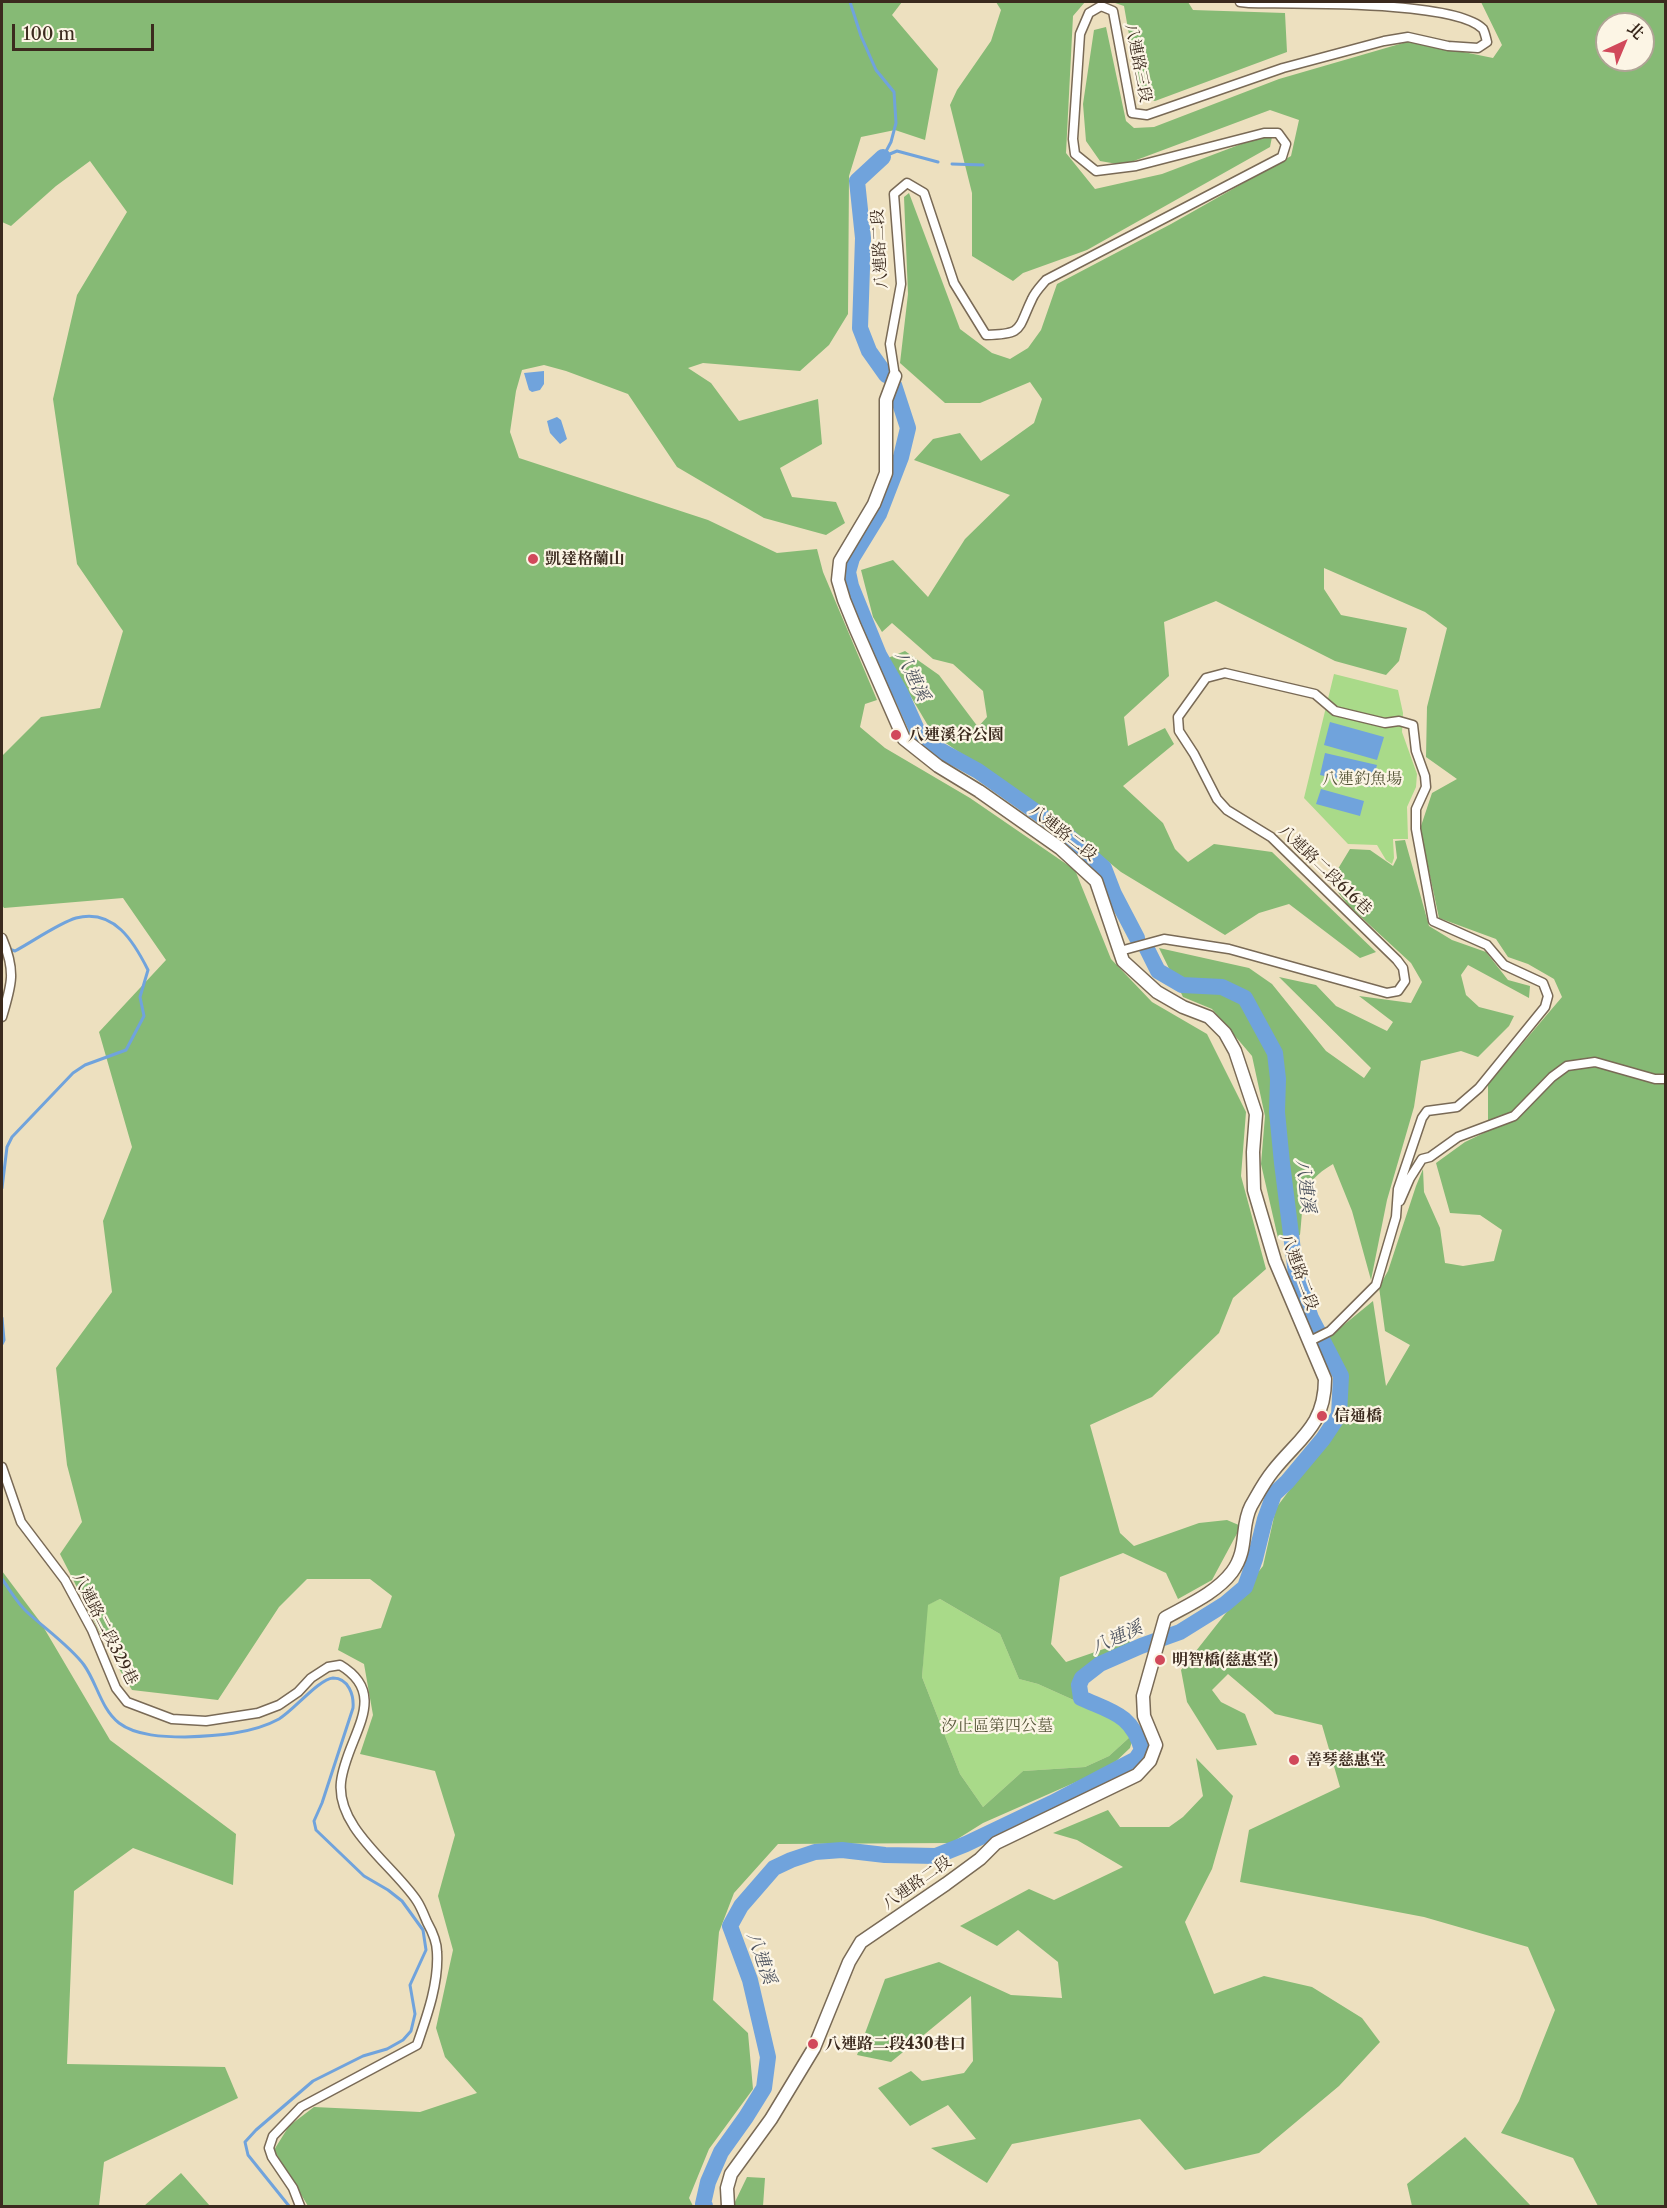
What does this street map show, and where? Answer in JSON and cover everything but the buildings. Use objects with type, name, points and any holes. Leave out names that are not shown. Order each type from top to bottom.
[{"type":"street","name":"八連路三段","points":[[986,335],[1008,334],[1020,327],[1032,298],[1046,280],[1282,157],[1286,144],[1278,133],[1264,133],[1136,166],[1096,171],[1076,154],[1073,139],[1080,34],[1089,13],[1101,6],[1113,11],[1129,105],[1132,112],[1147,116],[1282,68],[1384,41],[1408,37],[1449,46],[1478,48],[1487,42],[1484,30],[1472,20],[1408,4],[1240,2]]},
{"type":"street","name":"八連路二段","points":[[728,2206],[727,2188],[731,2174],[771,2119],[814,2048],[849,1962],[861,1942],[980,1859],[996,1843],[1137,1775],[1150,1761],[1156,1745],[1144,1716],[1143,1696],[1165,1618],[1216,1588],[1232,1572],[1245,1545],[1249,1510],[1274,1470],[1297,1446],[1319,1414],[1325,1399],[1325,1379],[1311,1341],[1275,1261],[1254,1190],[1253,1152],[1256,1114],[1235,1051],[1225,1033],[1209,1017],[1183,1007],[1157,993],[1123,961],[1096,880],[1060,848],[980,791],[938,766],[904,739],[844,600],[838,579],[840,561],[874,504],[885,474],[886,400],[895,376],[890,344],[901,284],[894,194],[907,183],[924,193],[954,283],[986,335]]},
{"type":"street","name":"八連路二段616巷","points":[[1120,951],[1164,939],[1229,949],[1387,993],[1398,991],[1405,981],[1403,968],[1397,960],[1271,837],[1227,810],[1217,799],[1194,754],[1179,731],[1178,717],[1206,678],[1225,673],[1315,694],[1335,711],[1385,723],[1399,721],[1413,724],[1416,751],[1425,776],[1426,787],[1416,809],[1416,829],[1433,921],[1487,945],[1504,965],[1543,983],[1548,996],[1545,1007],[1479,1088],[1457,1107],[1427,1111],[1422,1118],[1398,1189],[1395,1212]]},
{"type":"street","points":[[2,939],[10,961],[12,987],[2,1017]]},
{"type":"street","points":[[1311,1341],[1330,1331],[1376,1286],[1395,1212],[1410,1178],[1422,1159],[1430,1157],[1458,1137],[1514,1116],[1552,1077],[1567,1066],[1595,1062],[1655,1079],[1665,1079]]},
{"type":"street","name":"八連路二段329巷","points":[[2,1467],[21,1522],[65,1580],[92,1630],[116,1688],[127,1702],[172,1719],[206,1721],[258,1713],[279,1705],[328,1667],[340,1665],[354,1673],[363,1684],[367,1701],[350,1746],[341,1781],[341,1798],[345,1810],[363,1838],[417,1901],[432,1932],[437,1951],[433,1990],[417,2045],[301,2107],[273,2136],[269,2148],[272,2157],[293,2188],[300,2206]]},
{"type":"green space","points":[[2,2],[902,2],[892,15],[938,69],[925,140],[895,130],[861,137],[849,176],[848,314],[829,345],[800,371],[703,363],[688,368],[711,383],[739,421],[818,399],[822,444],[780,468],[792,497],[836,502],[845,523],[826,535],[764,518],[677,467],[628,394],[544,365],[522,370],[516,391],[510,432],[519,458],[708,520],[777,553],[817,549],[823,572],[877,700],[865,704],[860,727],[885,748],[970,798],[1075,870],[1111,959],[1152,1002],[1207,1034],[1246,1112],[1241,1176],[1266,1269],[1233,1298],[1219,1333],[1152,1397],[1090,1425],[1120,1533],[1134,1546],[1199,1523],[1227,1520],[1241,1526],[1212,1580],[1178,1599],[1166,1573],[1123,1553],[1060,1577],[1051,1644],[1066,1662],[1130,1640],[1130,1645],[1078,1672],[1071,1685],[1086,1700],[1127,1718],[1135,1732],[1130,1748],[1110,1767],[983,1823],[951,1843],[778,1844],[734,1893],[719,1932],[713,2000],[748,2033],[753,2089],[709,2149],[689,2198],[693,2206],[308,2206],[274,2150],[289,2126],[314,2107],[420,2112],[477,2093],[445,2057],[436,2028],[453,1950],[438,1896],[455,1835],[435,1771],[360,1754],[373,1715],[364,1664],[338,1650],[341,1637],[381,1628],[392,1596],[370,1579],[307,1579],[279,1607],[218,1700],[132,1690],[116,1664],[60,1554],[82,1522],[67,1465],[56,1368],[112,1292],[103,1221],[132,1147],[99,1032],[166,960],[123,898],[4,908],[2,905],[2,756],[41,717],[100,708],[123,631],[77,564],[53,399],[77,295],[127,212],[90,161],[56,186],[11,226],[2,222]],"holes":[[[940,1599],[1000,1634],[1019,1679],[1038,1684],[1127,1724],[1131,1736],[1109,1756],[1085,1767],[1023,1771],[983,1807],[960,1774],[922,1677],[928,1605]]]},
{"type":"green space","points":[[996,2],[1085,2],[1073,16],[1066,153],[1095,189],[1162,174],[1273,132],[1270,147],[1087,250],[1023,273],[1013,281],[972,256],[972,193],[950,105],[957,90],[991,41],[1001,10]]},
{"type":"green space","points":[[1112,2],[1188,2],[1193,10],[1285,13],[1287,52],[1155,101],[1145,99],[1138,86],[1124,6]]},
{"type":"green space","points":[[1481,2],[1665,2],[1665,2206],[1598,2206],[1573,2158],[1501,2133],[1519,2101],[1555,2010],[1528,1947],[1424,1917],[1240,1882],[1249,1830],[1340,1787],[1322,1725],[1275,1714],[1228,1674],[1212,1690],[1221,1702],[1245,1714],[1257,1745],[1217,1750],[1187,1702],[1181,1670],[1263,1566],[1276,1508],[1333,1432],[1348,1377],[1329,1337],[1373,1301],[1386,1386],[1410,1345],[1385,1331],[1379,1287],[1388,1271],[1423,1169],[1424,1192],[1440,1228],[1445,1263],[1463,1266],[1494,1261],[1502,1230],[1480,1215],[1450,1213],[1436,1163],[1465,1142],[1488,1131],[1488,1084],[1562,997],[1554,979],[1528,964],[1508,957],[1496,939],[1439,918],[1420,829],[1432,793],[1457,779],[1426,757],[1427,707],[1447,628],[1425,612],[1324,568],[1324,589],[1341,615],[1407,628],[1399,661],[1386,675],[1335,661],[1216,601],[1164,622],[1169,676],[1124,717],[1128,746],[1165,728],[1174,744],[1123,786],[1163,823],[1175,849],[1188,862],[1214,844],[1272,852],[1376,952],[1360,958],[1289,904],[1259,913],[1225,935],[1121,872],[1063,825],[933,734],[888,658],[905,651],[939,675],[978,727],[987,717],[983,691],[953,664],[933,659],[892,623],[882,632],[873,617],[861,570],[893,560],[928,597],[965,539],[1010,495],[914,460],[933,439],[960,433],[981,461],[1034,423],[1042,399],[1030,382],[980,403],[945,403],[900,363],[908,294],[904,197],[909,193],[960,329],[992,353],[1010,359],[1028,348],[1041,330],[1057,284],[1171,224],[1291,156],[1299,120],[1270,110],[1123,165],[1100,161],[1086,141],[1083,104],[1094,30],[1106,27],[1126,121],[1134,128],[1154,127],[1279,79],[1410,41],[1493,58],[1502,45]]},
{"type":"green space","name":"八連釣魚場","points":[[1334,674],[1398,690],[1403,713],[1402,732],[1417,774],[1416,787],[1407,807],[1408,839],[1393,839],[1392,864],[1386,860],[1377,845],[1348,844],[1304,798]]},
{"type":"green space","points":[[1405,840],[1429,926],[1452,940],[1486,952],[1508,980],[1530,986],[1529,998],[1468,965],[1461,975],[1466,995],[1479,1007],[1514,1016],[1509,1026],[1478,1057],[1461,1051],[1421,1061],[1414,1107],[1387,1200],[1371,1280],[1352,1211],[1333,1164],[1314,1179],[1305,1194],[1300,1235],[1278,1238],[1261,1164],[1265,1116],[1252,1056],[1212,1009],[1183,997],[1159,948],[1249,968],[1272,984],[1326,1051],[1364,1078],[1371,1068],[1279,977],[1316,985],[1336,1006],[1387,1031],[1393,1022],[1359,996],[1411,1003],[1422,982],[1411,963],[1348,905],[1330,882],[1350,849],[1370,850],[1393,866],[1397,858],[1395,841]]},
{"type":"green space","points":[[2,1571],[41,1623],[110,1740],[236,1834],[233,1885],[133,1848],[74,1891],[67,2064],[225,2067],[238,2098],[104,2162],[99,2206],[2,2206]]},
{"type":"green space","name":"汐止區第四公墓","points":[[940,1599],[1000,1634],[1019,1679],[1038,1684],[1127,1724],[1131,1736],[1109,1756],[1085,1767],[1023,1771],[983,1807],[960,1774],[922,1677],[927,1605]]},
{"type":"green space","points":[[1196,1758],[1233,1796],[1212,1869],[1185,1922],[1214,1994],[1264,1976],[1312,1987],[1362,2018],[1380,2042],[1339,2086],[1259,2153],[1185,2170],[1140,2119],[1012,2144],[987,2183],[931,2148],[976,2139],[948,2105],[910,2126],[878,2088],[911,2071],[922,2081],[964,2073],[973,2061],[971,1996],[891,2062],[857,2055],[885,1979],[939,1962],[1011,1995],[1062,1998],[1058,1962],[1018,1930],[997,1946],[960,1926],[1029,1889],[1054,1900],[1123,1867],[1077,1840],[1053,1833],[1108,1810],[1120,1827],[1169,1827],[1183,1817],[1203,1796]]},
{"type":"green space","points":[[1465,2137],[1531,2206],[1412,2206],[1407,2184]]},
{"type":"green space","points":[[181,2173],[210,2206],[144,2206]]},
{"type":"green space","points":[[747,2177],[765,2178],[763,2206],[733,2206]]},
{"type":"water","points":[[544,371],[544,384],[540,390],[532,392],[529,390],[524,373]]},
{"type":"water","points":[[557,417],[561,420],[567,439],[560,444],[550,433],[547,421]]},
{"type":"water","points":[[1330,722],[1384,737],[1377,760],[1324,745]]},
{"type":"water","points":[[1325,753],[1377,765],[1371,787],[1320,775]]},
{"type":"water","points":[[1321,789],[1364,801],[1360,816],[1316,804]]},
{"type":"waterway","name":"八連溪","points":[[850,2],[861,36],[876,70],[894,92],[896,123],[891,142],[883,157]]},
{"type":"waterway","points":[[885,156],[897,151],[938,162]]},
{"type":"waterway","name":"八連溪","points":[[883,157],[857,181],[863,238],[860,328],[869,351],[886,375]]},
{"type":"waterway","points":[[952,164],[983,165]]},
{"type":"waterway","name":"八連溪","points":[[894,385],[908,428],[901,457],[879,514],[852,558],[848,572],[851,586],[879,655],[901,694],[918,732],[938,749],[978,771],[1059,828],[1104,868],[1114,894],[1137,938]]},
{"type":"waterway","points":[[2,1188],[7,1147],[12,1137],[73,1073],[85,1065],[126,1050],[144,1016],[140,997],[148,970],[136,949],[121,930],[101,918],[89,916],[69,920],[15,951],[9,949]]},
{"type":"waterway","name":"八連溪","points":[[705,2206],[703,2204],[708,2182],[721,2152],[764,2088],[768,2057],[750,1980],[730,1926],[741,1906],[774,1868],[791,1860],[815,1852],[842,1850],[885,1855],[936,1856],[1052,1803],[1136,1759],[1142,1750],[1133,1729],[1111,1711],[1081,1698],[1079,1685],[1082,1678],[1100,1664],[1180,1632],[1225,1604],[1245,1587],[1274,1494],[1323,1439],[1339,1415],[1341,1376],[1311,1318],[1296,1274],[1277,1112],[1278,1079],[1275,1053],[1245,998],[1222,987],[1182,985],[1158,971],[1147,949]]},
{"type":"waterway","points":[[2,1318],[4,1340],[2,1344]]},
{"type":"waterway","points":[[2,1579],[23,1608],[84,1665],[103,1703],[113,1717],[134,1731],[160,1736],[185,1737],[245,1731],[279,1719],[327,1680],[338,1679],[347,1684],[349,1688],[353,1698],[353,1708],[314,1821],[316,1830],[364,1876],[402,1901],[423,1930],[426,1950],[410,1985],[415,2014],[411,2031],[403,2040],[387,2049],[363,2056],[313,2081],[245,2142],[248,2155],[289,2206]]},
{"type":"place","name":"凱達格蘭山","points":[[533,559]]},
{"type":"place","name":"八連溪谷公園","points":[[896,735]]},
{"type":"place","name":"信通橋","points":[[1322,1416]]},
{"type":"place","name":"明智橋(慈惠堂)","points":[[1160,1660]]},
{"type":"place","name":"善琴慈惠堂","points":[[1294,1760]]},
{"type":"place","name":"八連路二段430巷口","points":[[813,2044]]}]
